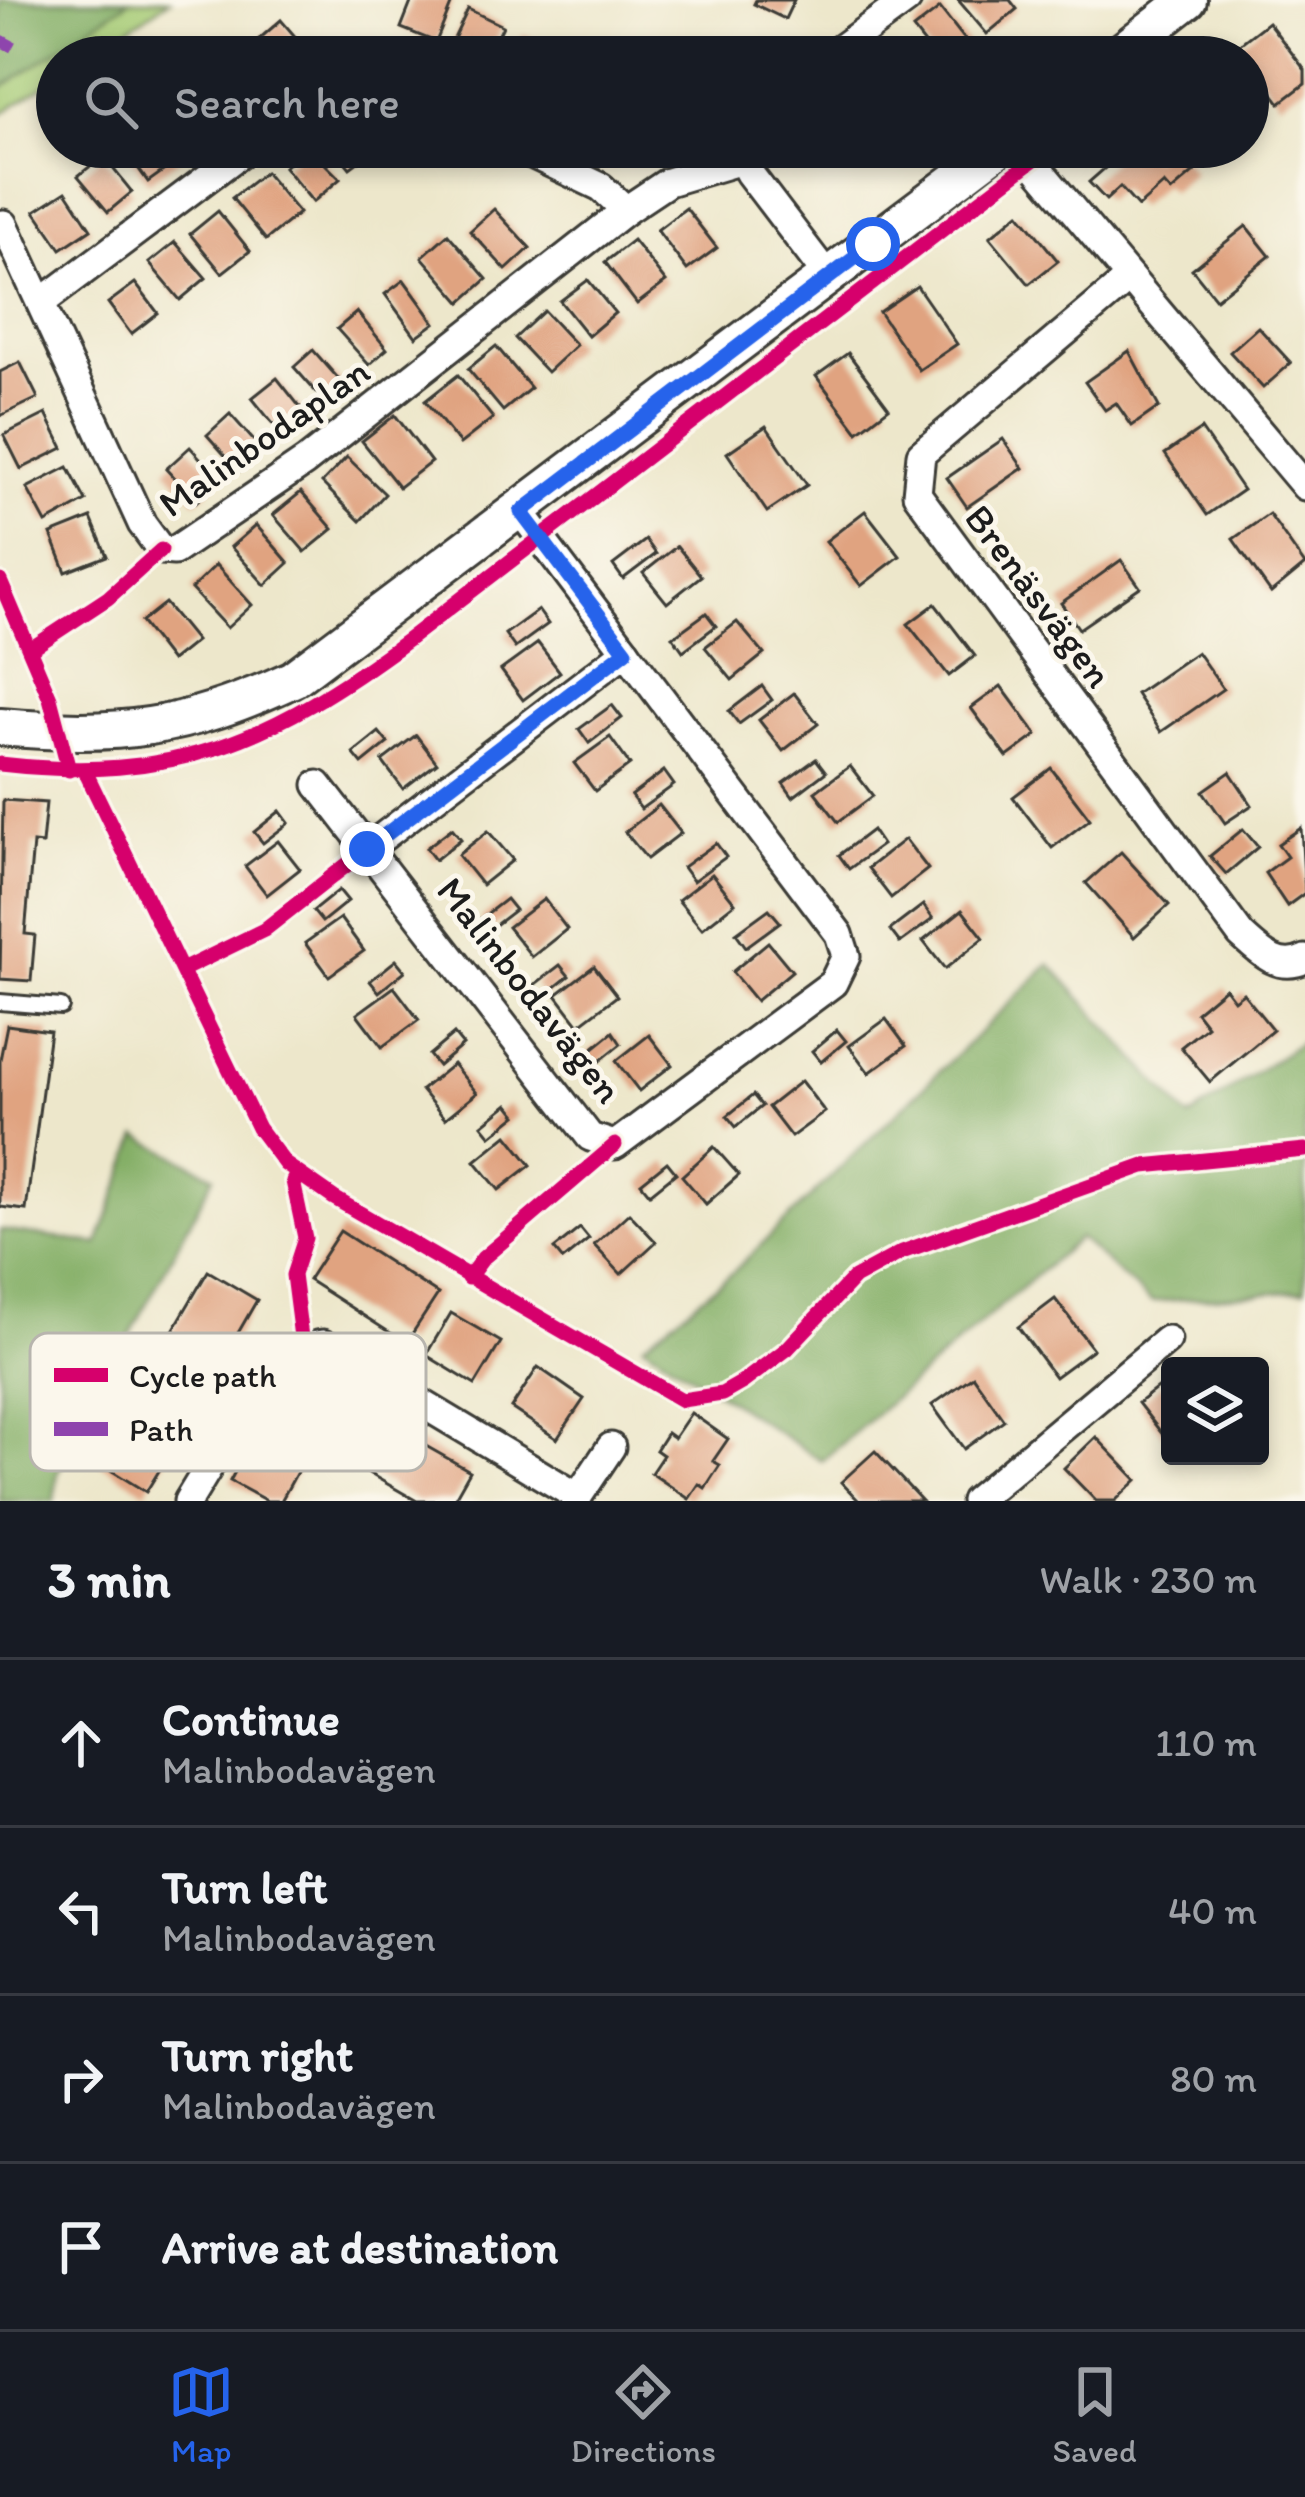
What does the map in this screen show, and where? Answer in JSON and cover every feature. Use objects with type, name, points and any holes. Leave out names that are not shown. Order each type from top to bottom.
[{"type":"street","points":[[1142,36],[1188,0]]},
{"type":"street","points":[[854,36],[890,5]]},
{"type":"street","points":[[42,302],[221,168]]},
{"type":"street","points":[[561,168],[601,187],[626,209]]},
{"type":"street","name":"Malinbodaplan","points":[[4,224],[142,524],[161,550],[174,551],[305,462],[626,209],[668,182],[706,168]]},
{"type":"street","name":"Malinbodaplan","points":[[754,168],[829,278]]},
{"type":"street","points":[[0,727],[72,733],[145,730],[237,705],[313,666],[973,168]]},
{"type":"street","points":[[1038,168],[1305,486]]},
{"type":"street","name":"Brenäsvägen","points":[[1128,279],[921,454],[917,494],[1241,935],[1278,963],[1290,966],[1305,959]]},
{"type":"street","name":"Malinbodavägen","points":[[318,785],[590,1137],[600,1143],[615,1145],[833,983],[846,956],[839,934],[521,512]]},
{"type":"street","points":[[367,849],[626,651]]},
{"type":"street","points":[[975,1501],[1167,1340]]},
{"type":"street","points":[[426,1407],[576,1499],[611,1447]]},
{"type":"street","points":[[188,1501],[206,1471]]},
{"type":"lane","points":[[0,1002],[61,1007]]},
{"type":"green space","points":[[0,0],[170,0],[118,36],[36,36],[36,91],[0,115]]},
{"type":"green space","points":[[0,0],[130,0],[77,36],[36,36],[36,64],[0,89]]},
{"type":"green space","points":[[1050,964],[1189,1118],[1305,1039],[1305,1290],[1151,1302],[1079,1238],[822,1461],[643,1344],[732,1273]]},
{"type":"green space","points":[[138,1136],[214,1176],[131,1333],[30,1333],[30,1471],[59,1471],[54,1501],[0,1501],[0,1230],[98,1244]]},
{"type":"building","points":[[412,0],[453,0],[438,36],[421,36],[401,28]]},
{"type":"building","points":[[756,0],[794,0],[785,19],[754,4]]},
{"type":"building","points":[[958,0],[1010,0],[1017,9],[987,34]]},
{"type":"building","points":[[940,8],[962,36],[918,36],[913,29]]},
{"type":"building","points":[[468,9],[503,26],[498,36],[455,36]]},
{"type":"building","points":[[281,20],[295,36],[263,36]]},
{"type":"building","points":[[1268,22],[1305,70],[1305,84],[1280,103],[1269,88],[1269,36],[1250,36]]},
{"type":"building","points":[[88,168],[113,168],[132,192],[108,212],[78,176]]},
{"type":"building","points":[[138,168],[167,168],[148,182]]},
{"type":"building","points":[[285,168],[329,168],[340,179],[313,202]]},
{"type":"building","points":[[1105,168],[1190,168],[1194,172],[1171,192],[1164,184],[1138,207],[1120,187],[1106,200],[1089,182]]},
{"type":"building","points":[[265,172],[299,213],[266,240],[232,198]]},
{"type":"building","points":[[66,191],[91,229],[61,249],[35,211]]},
{"type":"building","points":[[686,208],[717,248],[687,270],[657,230]]},
{"type":"building","points":[[494,209],[530,248],[506,270],[470,231]]},
{"type":"building","points":[[218,211],[250,251],[222,273],[190,234]]},
{"type":"building","points":[[1019,213],[1058,261],[1029,284],[990,237]]},
{"type":"building","points":[[1246,226],[1270,256],[1216,299],[1192,269]]},
{"type":"building","points":[[448,234],[487,279],[461,302],[422,257]]},
{"type":"building","points":[[633,240],[666,282],[637,304],[605,262]]},
{"type":"building","points":[[175,242],[206,278],[180,300],[149,263]]},
{"type":"building","points":[[404,280],[435,323],[416,337],[385,294]]},
{"type":"building","points":[[588,280],[615,313],[588,336],[560,301]]},
{"type":"building","points":[[135,283],[158,313],[131,334],[108,303]]},
{"type":"building","points":[[917,286],[957,344],[919,370],[879,312]]},
{"type":"building","points":[[544,311],[576,345],[547,372],[515,338]]},
{"type":"building","points":[[357,312],[387,349],[369,365],[337,329]]},
{"type":"building","points":[[1258,327],[1291,363],[1263,388],[1230,352]]},
{"type":"building","points":[[496,346],[531,388],[503,411],[468,369]]},
{"type":"building","points":[[313,350],[343,384],[324,401],[294,367]]},
{"type":"building","points":[[1129,351],[1159,407],[1132,426],[1116,403],[1105,410],[1085,382]]},
{"type":"building","points":[[848,353],[889,408],[858,432],[816,376]]},
{"type":"building","points":[[20,362],[38,398],[0,416],[0,372]]},
{"type":"building","points":[[458,375],[493,418],[460,444],[425,401]]},
{"type":"building","points":[[277,378],[311,421],[286,440],[252,398]]},
{"type":"building","points":[[46,414],[63,448],[21,469],[4,435]]},
{"type":"building","points":[[230,414],[262,450],[239,471],[207,435]]},
{"type":"building","points":[[395,415],[431,462],[399,487],[362,441]]},
{"type":"building","points":[[766,426],[807,485],[767,512],[727,453]]},
{"type":"building","points":[[1201,429],[1243,490],[1207,515],[1165,454]]},
{"type":"building","points":[[1003,439],[1023,468],[967,507],[947,478]]},
{"type":"building","points":[[190,447],[220,480],[196,502],[166,469]]},
{"type":"building","points":[[347,457],[385,494],[360,521],[322,483]]},
{"type":"building","points":[[68,467],[86,501],[46,523],[27,488]]},
{"type":"building","points":[[301,492],[333,529],[305,552],[273,515]]},
{"type":"building","points":[[865,511],[900,556],[861,586],[826,541]]},
{"type":"building","points":[[1269,514],[1305,565],[1271,593],[1233,539]]},
{"type":"building","points":[[91,518],[107,556],[66,572],[51,534]]},
{"type":"building","points":[[256,525],[289,563],[265,585],[231,547]]},
{"type":"building","points":[[646,540],[656,554],[623,579],[613,565]]},
{"type":"building","points":[[677,546],[701,576],[667,603],[643,573]]},
{"type":"building","points":[[1121,560],[1140,587],[1079,629],[1061,603]]},
{"type":"building","points":[[216,565],[252,605],[227,628],[191,589]]},
{"type":"building","points":[[165,603],[196,641],[171,661],[141,622]]},
{"type":"building","points":[[935,604],[975,656],[949,676],[908,624]]},
{"type":"building","points":[[538,610],[548,624],[515,648],[505,634]]},
{"type":"building","points":[[706,613],[716,626],[683,651],[673,637]]},
{"type":"building","points":[[737,622],[764,654],[732,680],[705,647]]},
{"type":"building","points":[[538,643],[560,672],[523,700],[501,670]]},
{"type":"building","points":[[1197,652],[1223,689],[1161,732],[1136,694]]},
{"type":"building","points":[[762,686],[772,700],[739,724],[729,711]]},
{"type":"building","points":[[1001,686],[1037,735],[1007,757],[971,708]]},
{"type":"building","points":[[794,693],[818,724],[783,751],[759,720]]},
{"type":"building","points":[[612,705],[622,718],[589,743],[579,729]]},
{"type":"building","points":[[379,732],[388,743],[362,764],[353,753]]},
{"type":"building","points":[[416,735],[437,763],[403,789],[382,761]]},
{"type":"building","points":[[610,737],[630,765],[595,791],[574,763]]},
{"type":"building","points":[[816,759],[826,772],[793,797],[783,783]]},
{"type":"building","points":[[850,766],[873,796],[838,822],[815,792]]},
{"type":"building","points":[[1051,768],[1090,819],[1052,848],[1013,797]]},
{"type":"building","points":[[664,771],[674,785],[641,809],[631,796]]},
{"type":"building","points":[[1230,772],[1252,805],[1225,823],[1203,791]]},
{"type":"building","points":[[3,800],[46,803],[42,844],[33,843],[25,934],[35,935],[31,981],[0,979]]},
{"type":"building","points":[[659,805],[681,833],[647,859],[625,832]]},
{"type":"building","points":[[280,811],[289,823],[263,843],[254,832]]},
{"type":"building","points":[[452,828],[461,839],[435,860],[426,848]]},
{"type":"building","points":[[1301,828],[1305,893],[1287,906],[1265,873],[1287,857],[1278,844]]},
{"type":"building","points":[[1243,829],[1258,847],[1226,874],[1210,856]]},
{"type":"building","points":[[872,830],[882,845],[849,869],[839,855]]},
{"type":"building","points":[[488,831],[513,860],[482,885],[458,855]]},
{"type":"building","points":[[905,839],[928,869],[891,898],[868,868]]},
{"type":"building","points":[[278,841],[300,869],[267,895],[245,866]]},
{"type":"building","points":[[716,843],[726,857],[693,881],[683,867]]},
{"type":"building","points":[[1121,852],[1169,905],[1134,937],[1086,883]]},
{"type":"building","points":[[712,874],[735,903],[702,929],[678,900]]},
{"type":"building","points":[[339,890],[348,901],[322,922],[313,911]]},
{"type":"building","points":[[506,899],[515,910],[489,930],[480,919]]},
{"type":"building","points":[[544,899],[567,929],[532,957],[508,927]]},
{"type":"building","points":[[923,905],[933,919],[900,943],[890,930]]},
{"type":"building","points":[[769,909],[780,922],[746,947],[736,933]]},
{"type":"building","points":[[962,910],[984,938],[945,969],[923,941]]},
{"type":"building","points":[[340,918],[364,951],[329,976],[305,943]]},
{"type":"building","points":[[768,942],[792,971],[756,1001],[732,972]]},
{"type":"building","points":[[396,960],[405,971],[379,992],[370,981]]},
{"type":"building","points":[[560,965],[569,976],[543,997],[534,985]]},
{"type":"building","points":[[594,966],[617,996],[579,1025],[556,995]]},
{"type":"building","points":[[394,987],[419,1020],[382,1047],[357,1014]]},
{"type":"building","points":[[1225,988],[1234,1000],[1243,993],[1273,1030],[1210,1082],[1181,1047],[1207,1026],[1196,1012]]},
{"type":"building","points":[[886,1019],[906,1046],[869,1073],[849,1046]]},
{"type":"building","points":[[7,1025],[50,1031],[26,1210],[0,1207],[0,1060]]},
{"type":"building","points":[[837,1030],[846,1041],[821,1062],[812,1051]]},
{"type":"building","points":[[613,1032],[621,1044],[596,1064],[587,1053]]},
{"type":"building","points":[[454,1034],[463,1045],[438,1066],[429,1055]]},
{"type":"building","points":[[649,1035],[672,1065],[639,1091],[616,1061]]},
{"type":"building","points":[[453,1064],[477,1093],[445,1119],[421,1090]]},
{"type":"building","points":[[801,1081],[825,1112],[791,1137],[768,1107]]},
{"type":"building","points":[[753,1095],[762,1106],[736,1127],[727,1116]]},
{"type":"building","points":[[508,1104],[517,1115],[491,1136],[482,1125]]},
{"type":"building","points":[[507,1135],[531,1165],[499,1190],[475,1161]]},
{"type":"building","points":[[714,1147],[739,1175],[706,1204],[682,1176]]},
{"type":"building","points":[[667,1162],[676,1173],[650,1194],[641,1183]]},
{"type":"building","points":[[629,1213],[656,1242],[621,1274],[594,1245]]},
{"type":"building","points":[[580,1228],[589,1239],[563,1260],[554,1249]]},
{"type":"building","points":[[340,1231],[438,1294],[413,1333],[390,1333],[308,1280]]},
{"type":"building","points":[[208,1271],[257,1300],[238,1333],[172,1333]]},
{"type":"building","points":[[1055,1299],[1093,1349],[1055,1377],[1018,1327]]},
{"type":"building","points":[[451,1313],[501,1342],[475,1385],[426,1355]]},
{"type":"building","points":[[538,1367],[584,1399],[557,1439],[511,1408]]},
{"type":"building","points":[[973,1376],[1004,1420],[964,1449],[932,1405]]},
{"type":"building","points":[[1161,1385],[1161,1432],[1138,1403]]},
{"type":"building","points":[[691,1413],[728,1439],[713,1461],[720,1465],[705,1488],[699,1484],[689,1499],[651,1473],[663,1455],[656,1450],[667,1433],[674,1438]]},
{"type":"building","points":[[1096,1437],[1137,1480],[1115,1501],[1096,1501],[1064,1468]]},
{"type":"building","points":[[426,1446],[470,1471],[453,1501],[417,1501],[365,1471],[426,1471]]},
{"type":"building","points":[[875,1451],[922,1501],[859,1501],[841,1482]]},
{"type":"building","points":[[112,1471],[159,1471],[146,1492]]},
{"type":"building","points":[[235,1471],[298,1471],[281,1501],[267,1501],[230,1481]]},
{"type":"marked path","points":[[0,40],[13,47]]},
{"type":"cycle path","points":[[0,764],[62,769],[170,760],[265,729],[311,704],[409,639],[1023,168]]},
{"type":"cycle path","points":[[32,648],[108,598],[161,550]]},
{"type":"cycle path","points":[[0,581],[50,698],[69,770]]},
{"type":"cycle path","points":[[85,771],[258,1128],[285,1164],[334,1198],[682,1400],[722,1394],[743,1382],[787,1349],[854,1278],[902,1252],[1144,1166],[1305,1150]]},
{"type":"cycle path","points":[[182,970],[264,930],[367,849]]},
{"type":"cycle path","points":[[468,1278],[483,1258],[615,1145]]},
{"type":"cycle path","points":[[297,1173],[293,1181],[305,1238],[293,1275],[300,1333]]},
{"type":"route","points":[[367,849],[626,651],[521,512],[873,244]]}]
